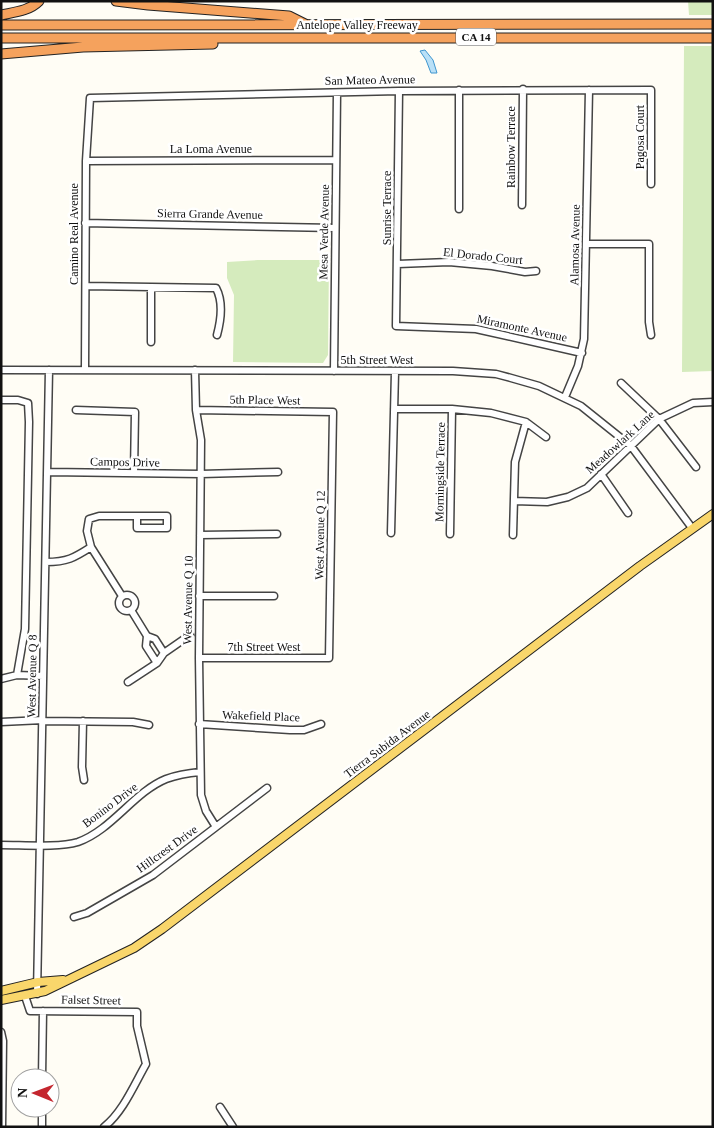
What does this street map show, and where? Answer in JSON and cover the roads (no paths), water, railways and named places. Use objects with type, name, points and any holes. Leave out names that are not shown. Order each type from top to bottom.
[{"type":"highway","points":[[1,14],[34,7],[39,1]]},
{"type":"highway","points":[[116,1],[289,16],[307,25]]},
{"type":"highway","name":"Antelope Valley Freeway","points":[[1,25],[713,24]]},
{"type":"highway","name":"Antelope Valley Freeway","points":[[1,38],[713,38]]},
{"type":"highway","points":[[1,54],[84,47],[220,44],[240,39]]},
{"type":"main road","name":"Tierra Subida Avenue","points":[[1,1000],[45,991],[134,948],[162,930],[713,514]]},
{"type":"main road","name":"Tierra Subida Avenue","points":[[1,991],[38,982],[68,979]]},
{"type":"street","name":"San Mateo Avenue","points":[[90,98],[523,89],[651,90]]},
{"type":"street","name":"Rainbow Terrace","points":[[522,205],[523,89]]},
{"type":"street","points":[[459,209],[460,90]]},
{"type":"street","name":"Alamosa Avenue","points":[[565,397],[582,353],[586,308],[589,90]]},
{"type":"street","name":"Pagosa Court","points":[[651,90],[651,184]]},
{"type":"street","name":"Sunrise Terrace","points":[[396,326],[399,91]]},
{"type":"street","name":"Mesa Verde Avenue","points":[[334,371],[338,93]]},
{"type":"street","name":"Camino Real Avenue","points":[[84,370],[86,161],[90,98]]},
{"type":"street","name":"La Loma Avenue","points":[[86,161],[336,160]]},
{"type":"street","name":"Sierra Grande Avenue","points":[[85,223],[335,228]]},
{"type":"street","points":[[587,244],[649,244],[649,322],[652,335]]},
{"type":"street","name":"El Dorado Court","points":[[398,264],[449,262],[492,266],[526,272],[536,271]]},
{"type":"street","points":[[86,286],[216,288],[220,296],[220,325],[217,334]]},
{"type":"street","points":[[150,342],[151,287]]},
{"type":"street","name":"Miramonte Avenue","points":[[396,326],[476,328],[582,353]]},
{"type":"street","name":"5th Street West","points":[[1,370],[460,371],[496,374],[539,386],[565,397],[597,418],[631,446],[692,528]]},
{"type":"street","name":"West Avenue Q 8","points":[[37,994],[49,370]]},
{"type":"street","name":"West Avenue Q 10","points":[[195,370],[196,410],[201,440],[199,658],[201,795],[206,811],[216,827]]},
{"type":"street","points":[[392,533],[395,372]]},
{"type":"street","points":[[621,383],[659,420],[696,467]]},
{"type":"street","points":[[1,400],[18,400],[28,403],[25,629],[17,675]]},
{"type":"street","name":"Meadowlark Lane","points":[[514,501],[547,502],[568,497],[587,488],[659,420],[693,403],[713,402]]},
{"type":"street","points":[[394,409],[452,409],[491,413],[526,422],[546,437]]},
{"type":"street","name":"Morningside Terrace","points":[[450,534],[452,409]]},
{"type":"street","points":[[76,410],[135,412],[134,473]]},
{"type":"street","name":"5th Place West","points":[[196,410],[333,412]]},
{"type":"street","name":"West Avenue Q 12","points":[[328,658],[333,412]]},
{"type":"street","points":[[513,535],[515,462],[526,422]]},
{"type":"street","name":"Campos Drive","points":[[48,472],[201,474],[278,472]]},
{"type":"street","points":[[601,474],[628,513]]},
{"type":"street","points":[[122,596],[91,547],[87,531],[89,519],[99,516],[137,516],[167,516],[167,528],[137,528],[137,516]]},
{"type":"street","points":[[200,535],[277,534]]},
{"type":"street","points":[[46,562],[63,562],[78,556],[91,547]]},
{"type":"street","points":[[127,595],[133,599],[135,604],[131,610],[124,611],[120,608],[118,603],[122,596],[127,595]]},
{"type":"street","points":[[200,596],[274,596]]},
{"type":"street","points":[[131,610],[147,636],[155,640],[164,653]]},
{"type":"street","points":[[128,682],[157,663],[164,653],[190,635]]},
{"type":"street","points":[[147,636],[146,646],[157,663]]},
{"type":"street","name":"7th Street West","points":[[199,658],[328,658]]},
{"type":"street","points":[[1,679],[17,675],[43,676]]},
{"type":"street","points":[[83,721],[82,767],[84,780]]},
{"type":"street","points":[[1,722],[133,722],[149,725]]},
{"type":"street","name":"Wakefield Place","points":[[199,724],[290,730],[304,730],[321,724]]},
{"type":"street","name":"Bonino Drive","points":[[1,845],[64,845],[80,841],[99,831],[147,791],[165,779],[200,772]]},
{"type":"street","name":"Hillcrest Drive","points":[[74,917],[87,913],[153,875],[267,788]]},
{"type":"street","points":[[25,996],[28,1010],[43,1011]]},
{"type":"street","name":"Falset Street","points":[[42,1068],[43,1011],[138,1012],[138,1026],[146,1064],[121,1107],[111,1122],[104,1127]]},
{"type":"street","points":[[1,1032],[2,1127]]},
{"type":"street","points":[[220,1107],[233,1127]]},
{"type":"water","points":[[425,50],[433,60],[437,73],[431,73],[420,51]]}]
